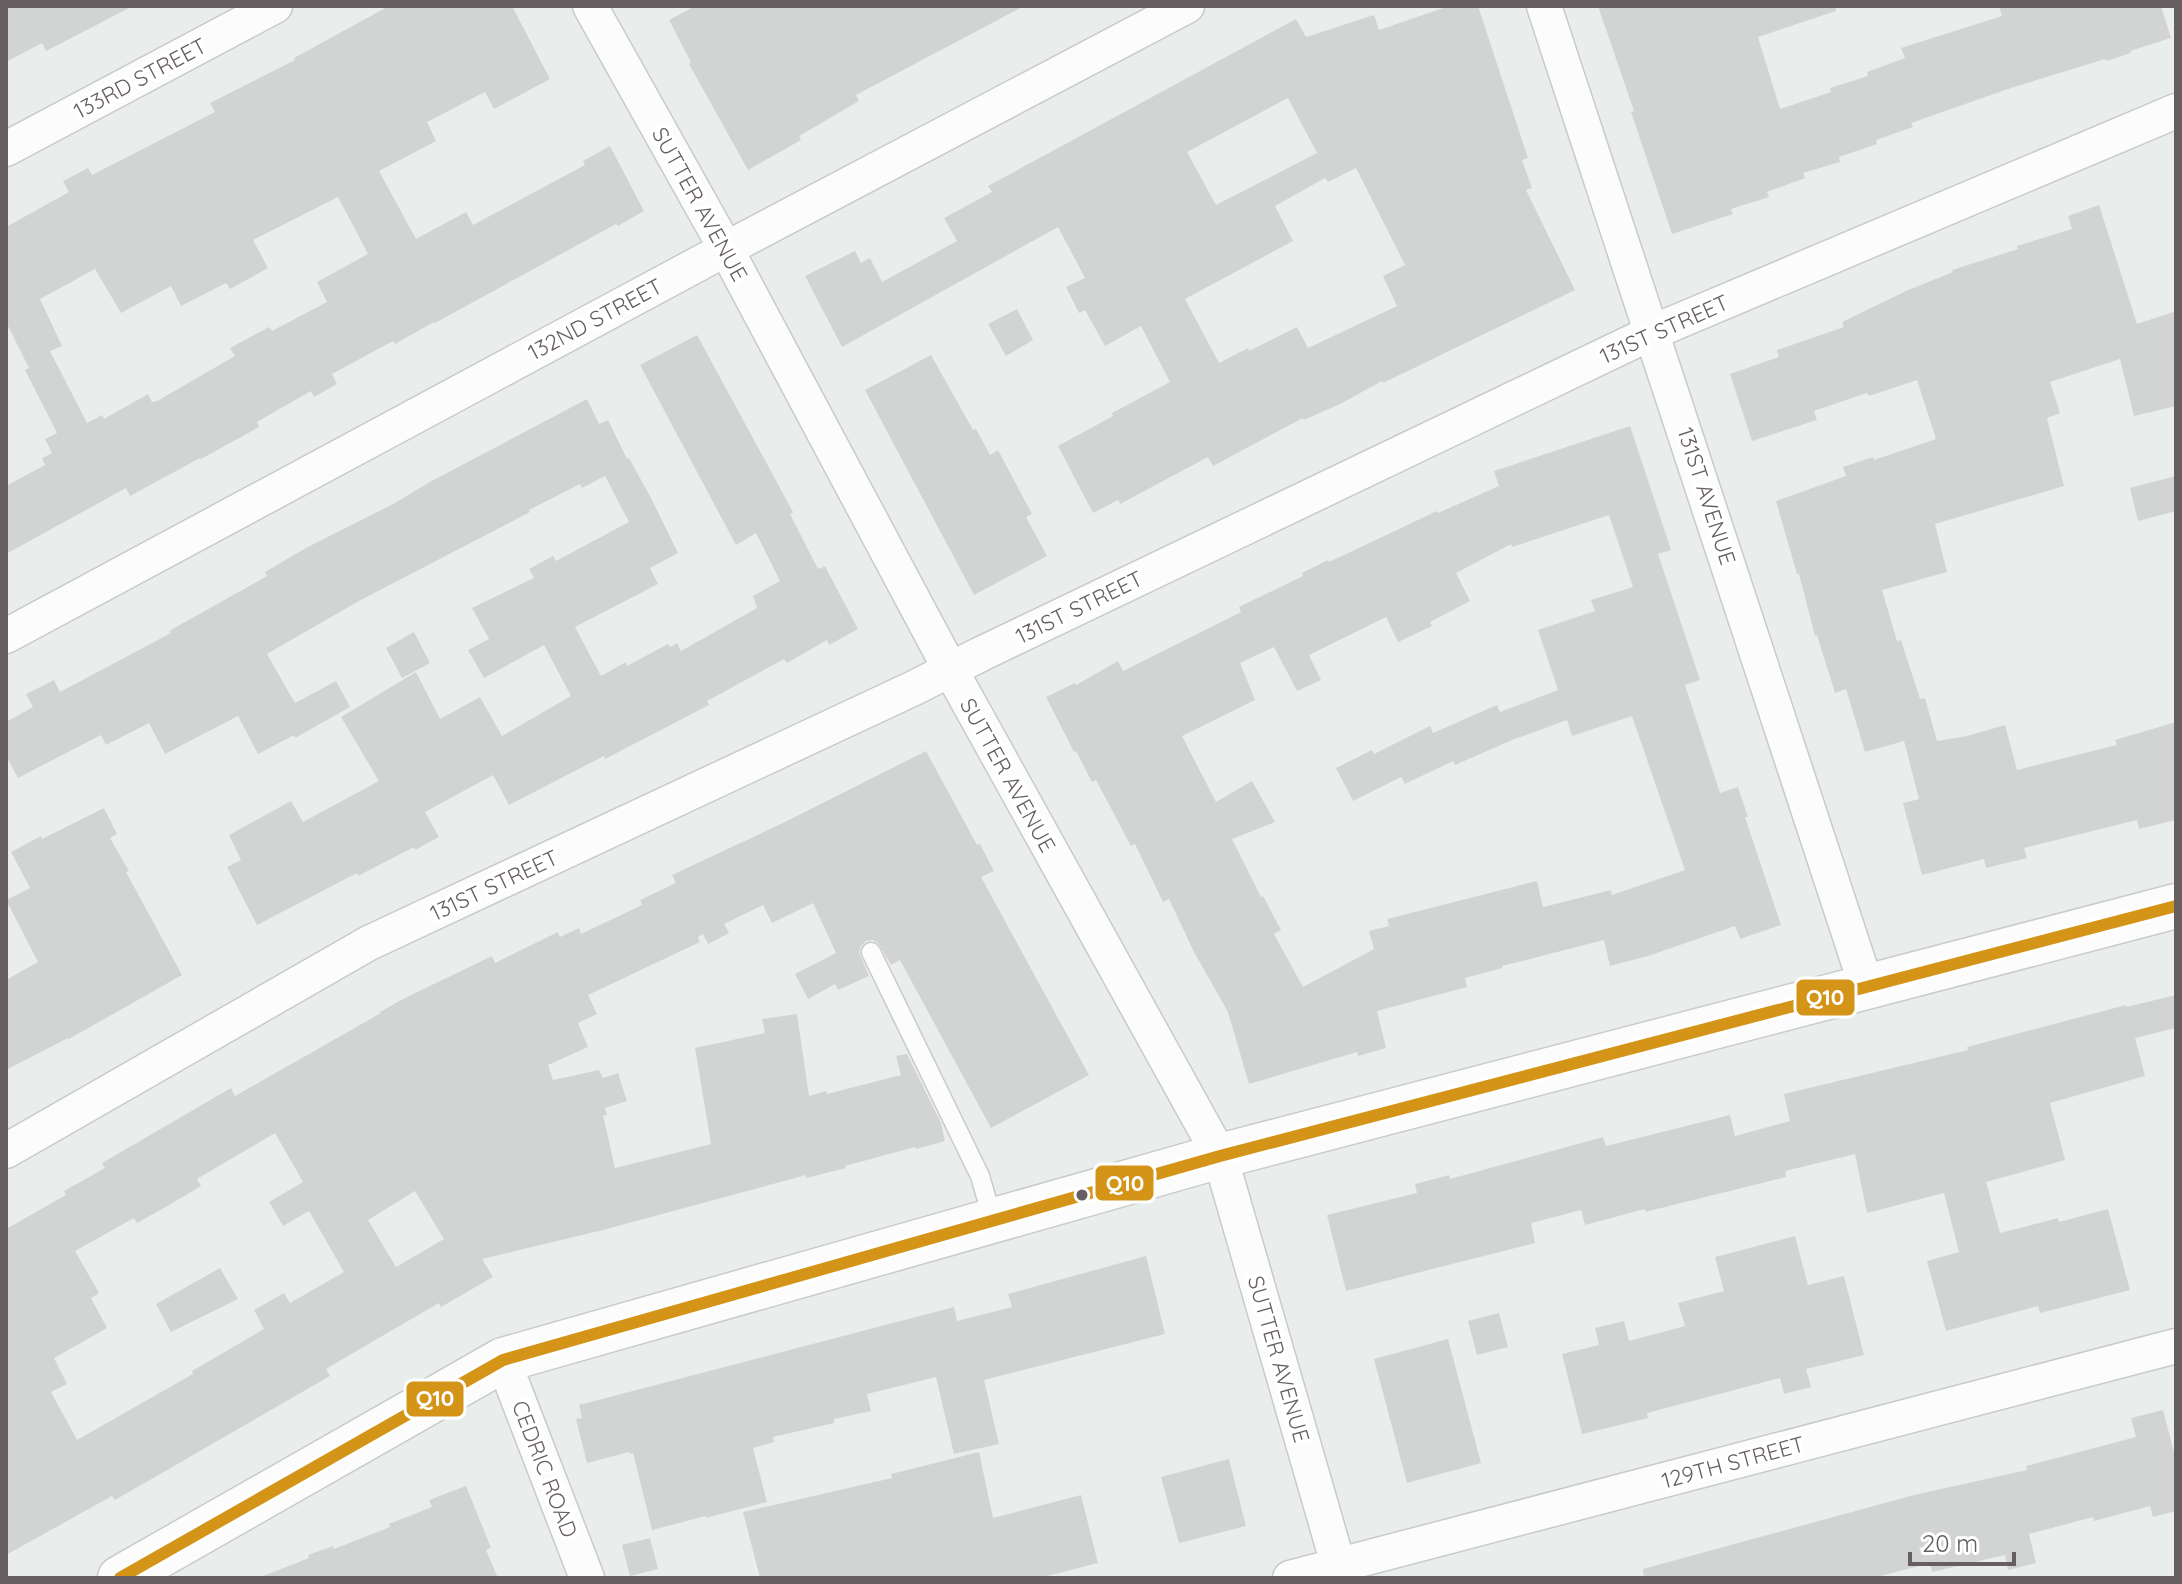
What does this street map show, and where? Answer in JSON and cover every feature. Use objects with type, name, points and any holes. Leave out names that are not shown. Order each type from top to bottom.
[{"type":"street","name":"133RD STREET","points":[[6,149],[275,6]]},
{"type":"street","name":"SUTTER AVENUE","points":[[590,6],[726,249],[950,669],[1220,1156],[1340,1572]]},
{"type":"street","name":"132ND STREET","points":[[6,636],[726,249],[1187,6]]},
{"type":"street","name":"131ST AVENUE","points":[[1544,6],[1867,988]]},
{"type":"street","name":"131ST STREET","points":[[6,1151],[369,943],[900,695],[1653,332],[2176,111]]},
{"type":"street","points":[[133,1574],[503,1360],[1220,1156],[2176,906]]},
{"type":"street","name":"129TH STREET","points":[[1290,1578],[1340,1572],[2176,1346]]},
{"type":"street","name":"CEDRIC ROAD","points":[[503,1360],[587,1578]]},
{"type":"lane","points":[[871,952],[980,1176],[993,1221]]},
{"type":"building","points":[[6,6],[133,6],[46,51],[42,43],[6,62]]},
{"type":"building","points":[[389,6],[512,6],[550,79],[494,109],[485,92],[427,122],[436,141],[379,171],[416,239],[466,212],[473,225],[585,165],[583,161],[610,146],[644,211],[395,344],[393,341],[332,374],[337,384],[314,397],[311,391],[257,422],[259,427],[201,459],[130,496],[126,488],[6,554],[6,486],[45,465],[42,458],[52,453],[45,439],[57,433],[25,370],[29,368],[6,322],[6,227],[69,192],[63,181],[88,168],[92,175],[215,112],[210,103]],"holes":[[[338,197],[368,254],[317,282],[327,302],[272,331],[269,327],[230,348],[235,356],[157,401],[152,402],[148,394],[104,419],[102,415],[87,423],[50,351],[62,346],[40,299],[95,269],[121,313],[171,286],[181,306],[226,283],[230,289],[268,268],[253,240]]]},
{"type":"building","points":[[695,6],[1024,6],[856,95],[859,101],[799,136],[801,140],[748,170],[689,64],[691,62],[669,20]]},
{"type":"building","points":[[1449,6],[1478,6],[1528,158],[1522,160],[1532,188],[1526,190],[1575,290],[1342,403],[1303,418],[1213,466],[1208,457],[1120,504],[1118,500],[1093,513],[1058,446],[1170,382],[1141,326],[1105,346],[1085,310],[1079,313],[1066,287],[1085,278],[1058,227],[842,347],[805,276],[855,251],[861,263],[870,258],[882,282],[957,241],[944,218],[992,192],[988,186],[1296,19],[1306,37],[1374,15],[1379,30]],"holes":[[[1288,98],[1317,153],[1216,205],[1187,152]],[[1356,168],[1405,265],[1383,276],[1397,306],[1308,348],[1297,327],[1219,363],[1185,299],[1293,241],[1275,206],[1325,178],[1328,182]]]},
{"type":"building","points":[[1598,6],[1836,6],[1836,11],[1758,37],[1780,109],[1831,92],[1830,88],[1868,76],[1867,72],[1905,58],[1901,48],[2002,16],[1999,6],[2161,6],[2171,38],[1911,123],[1913,127],[1839,157],[1840,162],[1803,173],[1805,178],[1767,192],[1769,197],[1731,209],[1733,214],[1672,234]]},
{"type":"building","points":[[2099,205],[2137,324],[2176,311],[2176,406],[2134,416],[2120,359],[2050,382],[2060,413],[2047,418],[2064,486],[1935,524],[1947,572],[1882,590],[1897,641],[1901,640],[1920,699],[1925,698],[1937,741],[2005,725],[2017,770],[2117,745],[2115,740],[2176,722],[2176,820],[2139,829],[2137,820],[2024,848],[2027,858],[1986,868],[1984,859],[1922,875],[1903,803],[1919,799],[1904,741],[1865,752],[1846,689],[1835,693],[1776,501],[1846,476],[1843,467],[1936,439],[1917,380],[1814,411],[1817,420],[1752,441],[1730,374],[1779,357],[1777,350],[1844,327],[1842,322],[1952,270],[2072,229],[2068,216]]},
{"type":"building","points":[[1017,309],[1033,340],[1006,356],[988,324]]},
{"type":"building","points":[[697,335],[793,512],[790,514],[818,569],[825,566],[858,629],[829,645],[827,640],[787,663],[784,659],[707,701],[709,705],[509,805],[493,775],[425,812],[439,837],[358,876],[357,873],[257,925],[227,867],[241,860],[229,835],[291,801],[303,822],[379,781],[341,717],[416,672],[440,719],[480,697],[502,736],[571,696],[544,645],[484,678],[468,650],[489,639],[472,608],[534,578],[529,569],[553,556],[556,561],[629,522],[605,476],[582,488],[580,484],[529,510],[267,654],[295,703],[336,681],[350,707],[295,738],[294,735],[258,754],[238,716],[165,754],[149,723],[106,745],[101,735],[18,778],[6,756],[6,722],[33,707],[26,694],[54,680],[60,692],[171,633],[169,631],[267,576],[265,572],[306,548],[587,399],[599,424],[608,420],[678,553],[650,568],[658,584],[575,627],[601,676],[668,644],[670,647],[677,643],[681,651],[757,608],[753,596],[780,581],[756,533],[736,545],[640,365]]},
{"type":"building","points":[[931,355],[990,455],[998,450],[1032,514],[1026,517],[1047,556],[974,595],[865,390]]},
{"type":"building","points":[[1630,426],[1671,550],[1658,554],[1700,680],[1685,685],[1720,793],[1738,787],[1781,925],[1740,939],[1735,926],[1610,966],[1604,940],[1502,966],[1465,978],[1467,987],[1377,1011],[1386,1048],[1358,1056],[1357,1052],[1249,1084],[1228,1012],[1169,899],[1163,902],[1135,844],[1131,846],[1096,780],[1092,782],[1046,697],[1076,685],[1118,661],[1123,671],[1241,612],[1239,607],[1303,576],[1302,573],[1328,560],[1499,486],[1494,471]],"holes":[[[1609,515],[1633,587],[1591,600],[1595,611],[1538,630],[1558,690],[1500,712],[1497,705],[1433,733],[1430,726],[1374,754],[1372,750],[1336,768],[1353,801],[1401,777],[1405,784],[1453,761],[1455,765],[1567,720],[1572,736],[1632,716],[1685,870],[1612,895],[1611,890],[1543,907],[1537,881],[1387,919],[1389,926],[1369,931],[1374,949],[1303,987],[1274,934],[1281,930],[1232,839],[1275,822],[1252,781],[1216,802],[1182,736],[1255,700],[1240,663],[1274,647],[1297,691],[1321,680],[1309,655],[1386,617],[1398,642],[1432,626],[1430,622],[1470,601],[1456,573],[1511,544],[1512,547]]]},
{"type":"building","points":[[2176,476],[2176,511],[2138,521],[2130,488]]},
{"type":"building","points":[[414,632],[430,663],[402,678],[386,648]]},
{"type":"building","points":[[926,751],[994,871],[981,877],[1089,1075],[991,1128],[900,960],[891,965],[878,943],[866,941],[859,952],[869,976],[838,990],[835,984],[808,999],[795,974],[836,953],[813,903],[772,923],[763,905],[724,924],[729,933],[708,944],[703,934],[698,937],[700,942],[588,995],[597,1014],[578,1023],[588,1047],[548,1065],[553,1080],[599,1070],[603,1078],[618,1073],[627,1101],[605,1108],[607,1115],[603,1115],[615,1168],[711,1144],[695,1048],[765,1033],[762,1019],[797,1014],[809,1096],[901,1075],[896,1056],[907,1054],[941,1123],[945,1141],[482,1259],[493,1277],[441,1307],[439,1303],[326,1369],[330,1376],[115,1500],[112,1496],[6,1555],[6,1229],[66,1195],[64,1191],[105,1168],[102,1163],[231,1088],[235,1096],[405,998],[492,956],[495,963],[558,932],[560,937],[579,928],[581,934],[642,905],[640,900],[676,883],[672,875]],"holes":[[[275,1133],[303,1182],[269,1202],[283,1226],[309,1211],[344,1272],[290,1303],[284,1293],[254,1310],[264,1329],[192,1371],[193,1374],[77,1440],[51,1392],[67,1384],[54,1358],[107,1328],[91,1298],[99,1293],[75,1251],[134,1218],[137,1223],[164,1208],[201,1186],[197,1179]],[[415,1191],[444,1239],[396,1267],[368,1220]]]},
{"type":"building","points":[[104,808],[117,834],[110,838],[182,975],[69,1039],[6,1070],[6,980],[38,962],[6,900],[30,888],[11,852]]},
{"type":"building","points":[[2176,995],[2176,1028],[2135,1038],[2145,1076],[2050,1103],[2065,1160],[1986,1182],[2000,1233],[2108,1209],[2130,1290],[2040,1313],[2038,1306],[1946,1331],[1927,1261],[1959,1252],[1944,1193],[1867,1213],[1855,1154],[1785,1171],[1786,1177],[1585,1225],[1581,1210],[1531,1223],[1535,1243],[1346,1291],[1327,1215],[1417,1193],[1415,1184],[1449,1175],[1450,1179],[1603,1137],[1606,1146],[1730,1115],[1735,1136],[1790,1121],[1784,1094],[1968,1050],[1967,1047],[2126,1005]]},
{"type":"building","points":[[1795,1236],[1808,1285],[1844,1276],[1864,1355],[1806,1369],[1811,1387],[1784,1394],[1780,1378],[1647,1413],[1648,1418],[1582,1434],[1562,1354],[1599,1345],[1595,1328],[1624,1321],[1629,1341],[1685,1326],[1678,1303],[1724,1291],[1715,1257]]},
{"type":"building","points":[[1146,1256],[1165,1334],[984,1380],[999,1444],[954,1454],[936,1377],[867,1394],[871,1411],[773,1437],[774,1442],[753,1448],[767,1502],[652,1530],[633,1453],[587,1463],[576,1419],[582,1418],[579,1405],[954,1307],[957,1321],[1012,1307],[1008,1294]]},
{"type":"building","points":[[220,1268],[238,1299],[171,1332],[156,1304]]},
{"type":"building","points":[[1499,1313],[1508,1347],[1477,1355],[1468,1321]]},
{"type":"building","points":[[1448,1339],[1481,1463],[1407,1483],[1374,1359]]},
{"type":"building","points":[[2163,1410],[2176,1460],[2176,1511],[2153,1517],[2150,1506],[2029,1534],[2036,1563],[2008,1570],[2005,1555],[1932,1572],[1930,1563],[1873,1578],[1644,1578],[1643,1569],[1914,1495],[2027,1470],[2026,1466],[2136,1437],[2131,1418]]},
{"type":"building","points":[[979,1452],[993,1518],[1081,1495],[1098,1563],[1039,1578],[760,1578],[743,1512],[892,1478],[891,1474]]},
{"type":"building","points":[[1229,1459],[1246,1526],[1179,1543],[1161,1477]]},
{"type":"building","points":[[466,1486],[491,1548],[486,1550],[498,1578],[263,1576],[309,1558],[308,1555],[333,1546],[334,1549],[390,1527],[389,1524],[432,1507],[429,1500]]},
{"type":"building","points":[[650,1538],[658,1569],[630,1576],[622,1545]]},
{"type":"transit line","name":"Q10","points":[[120,1578],[503,1360],[1220,1156],[2176,906]]}]
